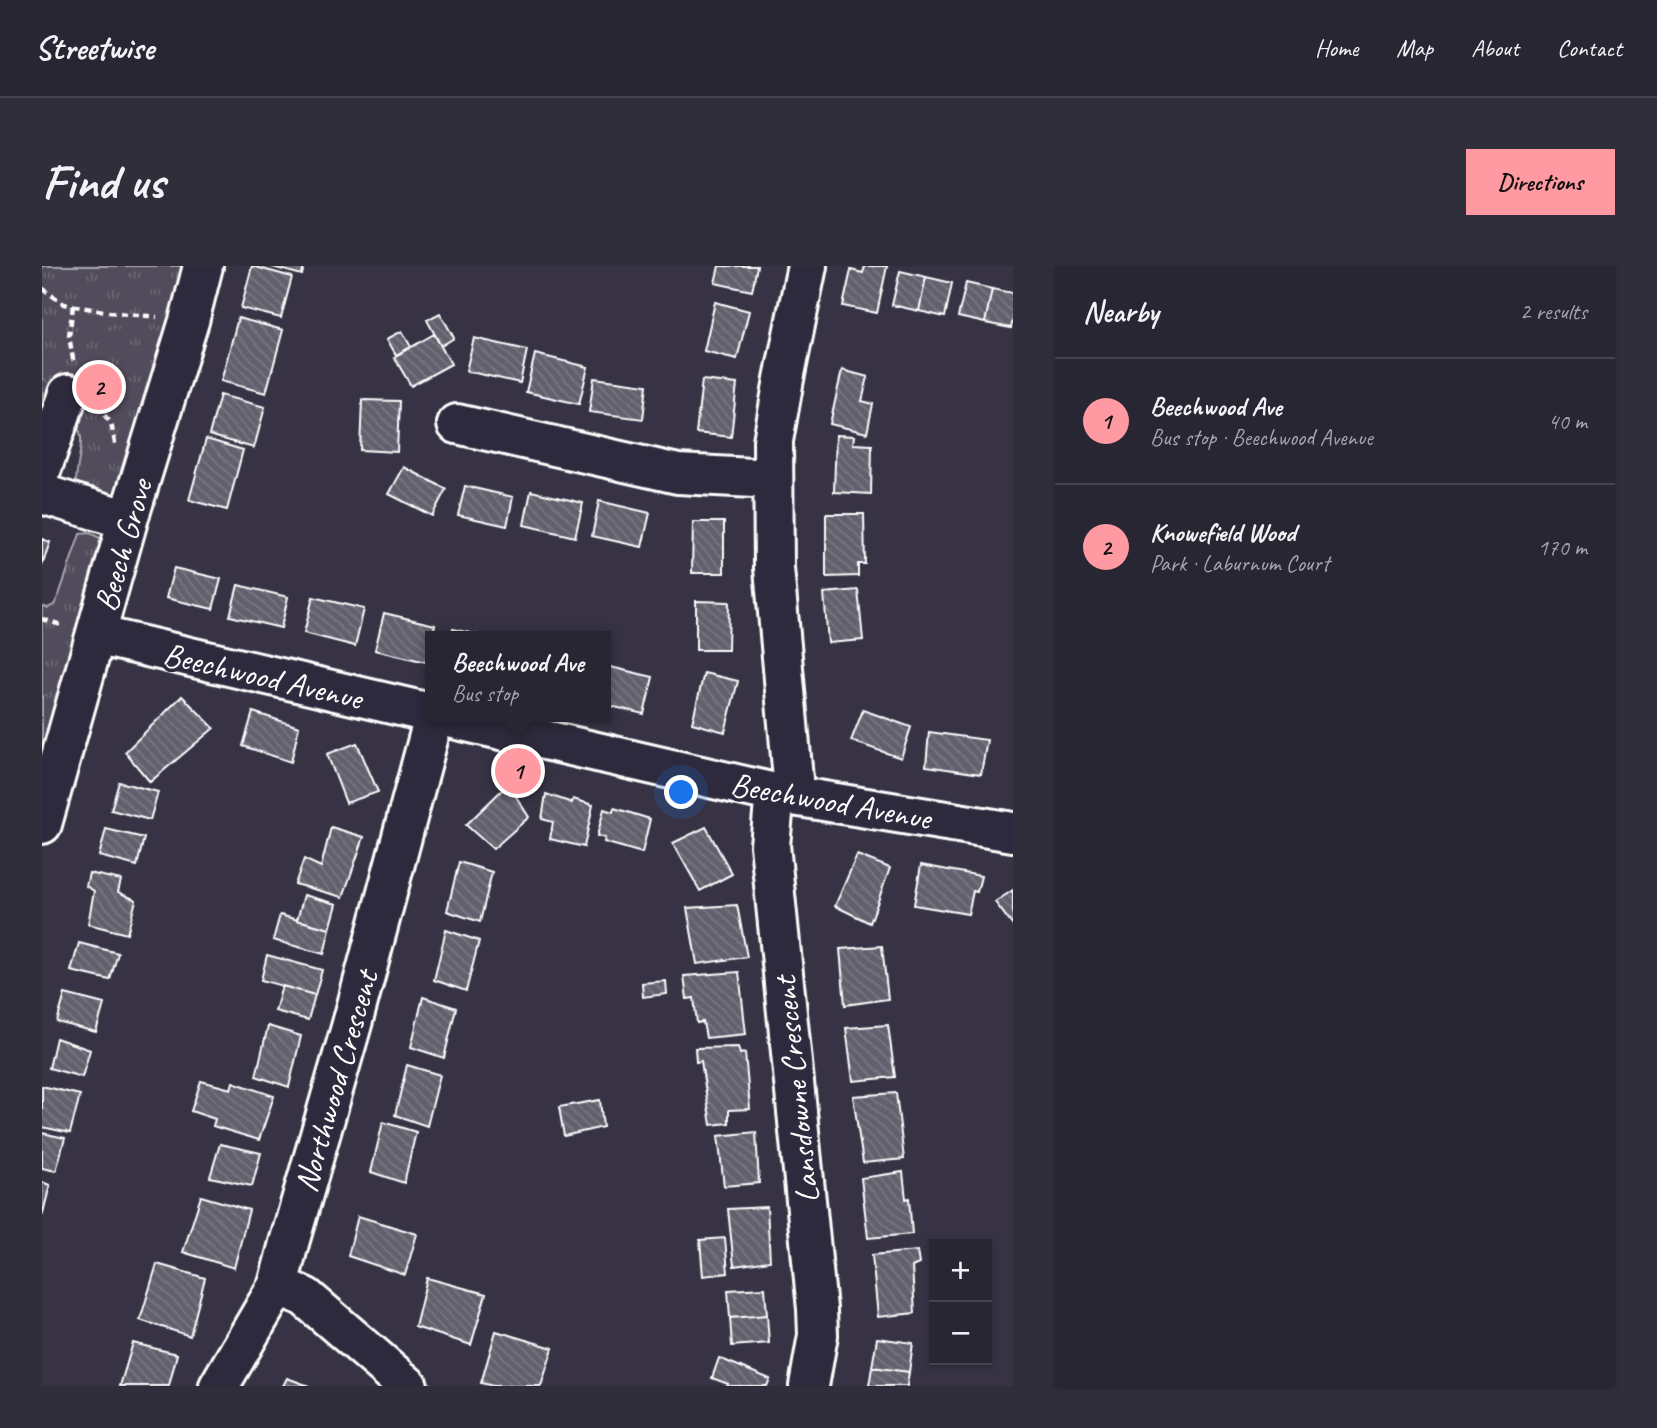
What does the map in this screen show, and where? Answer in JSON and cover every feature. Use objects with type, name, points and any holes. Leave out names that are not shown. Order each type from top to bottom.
[{"type":"street","name":"Beech Grove","points":[[42,824],[203,266]]},
{"type":"street","name":"Lansdowne Crescent","points":[[807,266],[774,441],[774,568],[793,779],[784,795],[770,845],[817,1309],[818,1335],[809,1386]]},
{"type":"street","points":[[42,468],[68,394]]},
{"type":"street","points":[[457,424],[678,474],[773,479]]},
{"type":"street","points":[[42,494],[128,520]]},
{"type":"street","name":"Beechwood Avenue","points":[[96,635],[425,713]]},
{"type":"street","name":"Northwood Crescent","points":[[219,1386],[278,1285],[352,1024],[430,722]]},
{"type":"street","name":"Beechwood Avenue","points":[[467,722],[784,795],[1013,832]]},
{"type":"street","points":[[278,1285],[305,1297],[408,1386]]},
{"type":"path","points":[[42,288],[64,304],[189,321]]},
{"type":"green space","points":[[42,266],[191,266],[122,500],[76,487],[80,431],[66,414],[42,398]]},
{"type":"green space","points":[[90,533],[102,539],[105,551],[42,796],[42,606],[48,608],[54,605],[80,534]]},
{"type":"building","points":[[252,266],[292,277],[281,318],[241,308]]},
{"type":"building","points":[[269,266],[304,266],[302,275]]},
{"type":"building","points":[[719,266],[757,266],[752,291],[715,283]]},
{"type":"building","points":[[865,266],[887,266],[877,313],[843,306],[851,270],[863,273]]},
{"type":"building","points":[[900,271],[926,277],[919,311],[892,305]]},
{"type":"building","points":[[926,277],[952,283],[945,317],[919,311]]},
{"type":"building","points":[[966,283],[992,289],[985,323],[958,317]]},
{"type":"building","points":[[992,289],[1013,293],[1011,328],[985,323]]},
{"type":"building","points":[[715,302],[749,311],[737,359],[704,351]]},
{"type":"building","points":[[440,313],[454,338],[441,346],[427,320]]},
{"type":"building","points":[[238,318],[283,330],[266,393],[221,381]]},
{"type":"building","points":[[402,331],[411,347],[396,355],[387,339]]},
{"type":"building","points":[[434,334],[451,364],[411,386],[394,357]]},
{"type":"building","points":[[474,338],[527,350],[520,383],[466,371]]},
{"type":"building","points":[[535,354],[588,367],[579,404],[526,392]]},
{"type":"building","points":[[842,370],[868,377],[862,401],[873,404],[867,433],[830,424]]},
{"type":"building","points":[[594,378],[647,385],[643,419],[589,412]]},
{"type":"building","points":[[702,380],[737,384],[731,437],[696,433]]},
{"type":"building","points":[[220,395],[265,407],[254,448],[209,435]]},
{"type":"building","points":[[362,400],[399,401],[397,452],[360,450]]},
{"type":"building","points":[[836,435],[854,436],[853,444],[872,445],[871,494],[834,492]]},
{"type":"building","points":[[206,439],[243,450],[227,510],[189,500]]},
{"type":"building","points":[[404,467],[446,489],[432,516],[389,494]]},
{"type":"building","points":[[465,486],[513,497],[507,526],[458,515]]},
{"type":"building","points":[[531,491],[583,503],[575,537],[524,525]]},
{"type":"building","points":[[599,501],[650,513],[642,547],[592,536]]},
{"type":"building","points":[[826,514],[864,514],[865,564],[858,564],[858,576],[826,577]]},
{"type":"building","points":[[693,522],[724,522],[724,573],[692,573]]},
{"type":"building","points":[[42,539],[50,542],[42,565]]},
{"type":"building","points":[[174,568],[221,579],[213,609],[166,598]]},
{"type":"building","points":[[238,585],[288,597],[281,628],[230,616]]},
{"type":"building","points":[[858,590],[863,640],[828,643],[824,593]]},
{"type":"building","points":[[313,597],[364,609],[355,646],[304,633]]},
{"type":"building","points":[[696,601],[729,602],[728,650],[696,650]]},
{"type":"building","points":[[384,613],[435,625],[433,631],[425,631],[425,662],[375,650]]},
{"type":"building","points":[[611,667],[653,677],[644,714],[611,706]]},
{"type":"building","points":[[704,673],[738,681],[725,732],[692,723]]},
{"type":"building","points":[[182,696],[214,728],[150,782],[125,752]]},
{"type":"building","points":[[863,710],[911,727],[901,758],[851,741]]},
{"type":"building","points":[[253,712],[299,727],[291,762],[243,746]]},
{"type":"building","points":[[929,732],[987,740],[981,774],[926,766]]},
{"type":"building","points":[[357,743],[378,792],[346,803],[327,754]]},
{"type":"building","points":[[119,782],[158,792],[150,820],[111,810]]},
{"type":"building","points":[[508,784],[529,817],[493,849],[466,825]]},
{"type":"building","points":[[546,794],[572,803],[573,799],[593,805],[584,847],[550,839],[553,822],[542,819]]},
{"type":"building","points":[[614,808],[650,819],[642,853],[604,842],[605,838],[597,836],[604,809],[613,812]]},
{"type":"building","points":[[331,827],[364,837],[343,897],[295,884],[304,859],[321,867]]},
{"type":"building","points":[[706,827],[732,874],[700,891],[673,843]]},
{"type":"building","points":[[106,829],[144,838],[137,866],[99,856]]},
{"type":"building","points":[[857,855],[890,868],[870,923],[835,906]]},
{"type":"building","points":[[459,862],[492,872],[480,922],[447,911]]},
{"type":"building","points":[[921,865],[981,876],[977,892],[973,891],[968,914],[914,905]]},
{"type":"building","points":[[89,873],[121,880],[118,892],[136,900],[127,934],[88,924],[94,891],[86,886]]},
{"type":"building","points":[[1013,890],[1013,926],[995,902]]},
{"type":"building","points":[[304,895],[337,904],[330,929],[297,920]]},
{"type":"building","points":[[737,905],[747,957],[697,964],[687,908]]},
{"type":"building","points":[[280,915],[330,929],[324,954],[273,940]]},
{"type":"building","points":[[446,930],[479,941],[466,991],[434,980]]},
{"type":"building","points":[[79,943],[118,953],[110,980],[71,971]]},
{"type":"building","points":[[882,946],[888,999],[845,1005],[840,949]]},
{"type":"building","points":[[267,955],[322,970],[315,995],[261,980]]},
{"type":"building","points":[[739,972],[746,1034],[706,1038],[703,1022],[697,1023],[694,998],[687,999],[684,976]]},
{"type":"building","points":[[666,981],[667,994],[643,997],[642,983]]},
{"type":"building","points":[[282,986],[315,995],[308,1020],[275,1011]]},
{"type":"building","points":[[65,994],[104,1004],[96,1032],[57,1022]]},
{"type":"building","points":[[423,997],[456,1008],[444,1058],[411,1047]]},
{"type":"building","points":[[888,1025],[895,1077],[853,1081],[846,1028]]},
{"type":"building","points":[[268,1026],[301,1036],[289,1087],[256,1076]]},
{"type":"building","points":[[56,1038],[90,1050],[82,1077],[49,1068]]},
{"type":"building","points":[[738,1047],[740,1054],[745,1053],[750,1109],[729,1110],[729,1123],[711,1125],[701,1061],[696,1062],[695,1048]]},
{"type":"building","points":[[407,1065],[440,1075],[427,1126],[395,1115]]},
{"type":"building","points":[[201,1081],[231,1089],[233,1082],[274,1096],[259,1140],[213,1126],[215,1119],[191,1111]]},
{"type":"building","points":[[42,1086],[80,1095],[70,1133],[42,1127]]},
{"type":"building","points":[[896,1093],[904,1159],[863,1163],[853,1096]]},
{"type":"building","points":[[600,1100],[603,1127],[564,1136],[559,1107]]},
{"type":"building","points":[[383,1122],[416,1132],[404,1183],[371,1172]]},
{"type":"building","points":[[756,1132],[759,1183],[724,1186],[718,1136]]},
{"type":"building","points":[[42,1133],[65,1138],[56,1171],[42,1168]]},
{"type":"building","points":[[220,1144],[261,1153],[252,1186],[210,1177]]},
{"type":"building","points":[[903,1172],[906,1199],[909,1198],[912,1234],[868,1238],[861,1178]]},
{"type":"building","points":[[42,1182],[50,1185],[43,1213],[42,1212]]},
{"type":"building","points":[[201,1196],[249,1210],[234,1268],[183,1252]]},
{"type":"building","points":[[767,1207],[770,1261],[734,1266],[728,1209]]},
{"type":"building","points":[[358,1216],[417,1234],[405,1275],[348,1256]]},
{"type":"building","points":[[725,1238],[728,1273],[703,1276],[700,1240]]},
{"type":"building","points":[[917,1251],[919,1264],[912,1267],[915,1313],[878,1317],[872,1255]]},
{"type":"building","points":[[157,1264],[205,1278],[190,1336],[140,1320]]},
{"type":"building","points":[[427,1278],[486,1294],[471,1345],[415,1327]]},
{"type":"building","points":[[765,1288],[767,1315],[730,1318],[728,1290]]},
{"type":"building","points":[[767,1315],[769,1343],[732,1346],[730,1318]]},
{"type":"building","points":[[496,1331],[553,1348],[541,1386],[493,1386],[481,1383]]},
{"type":"building","points":[[877,1338],[913,1343],[909,1372],[872,1367]]},
{"type":"building","points":[[133,1343],[177,1354],[169,1386],[120,1386]]},
{"type":"building","points":[[719,1358],[770,1379],[767,1386],[728,1386],[712,1378]]},
{"type":"building","points":[[872,1367],[909,1372],[907,1386],[869,1386]]},
{"type":"building","points":[[287,1378],[309,1386],[283,1386]]},
{"type":"place","name":"Knowefield Wood","points":[[99,387]]},
{"type":"place","name":"Beechwood Ave","points":[[518,771]]}]
